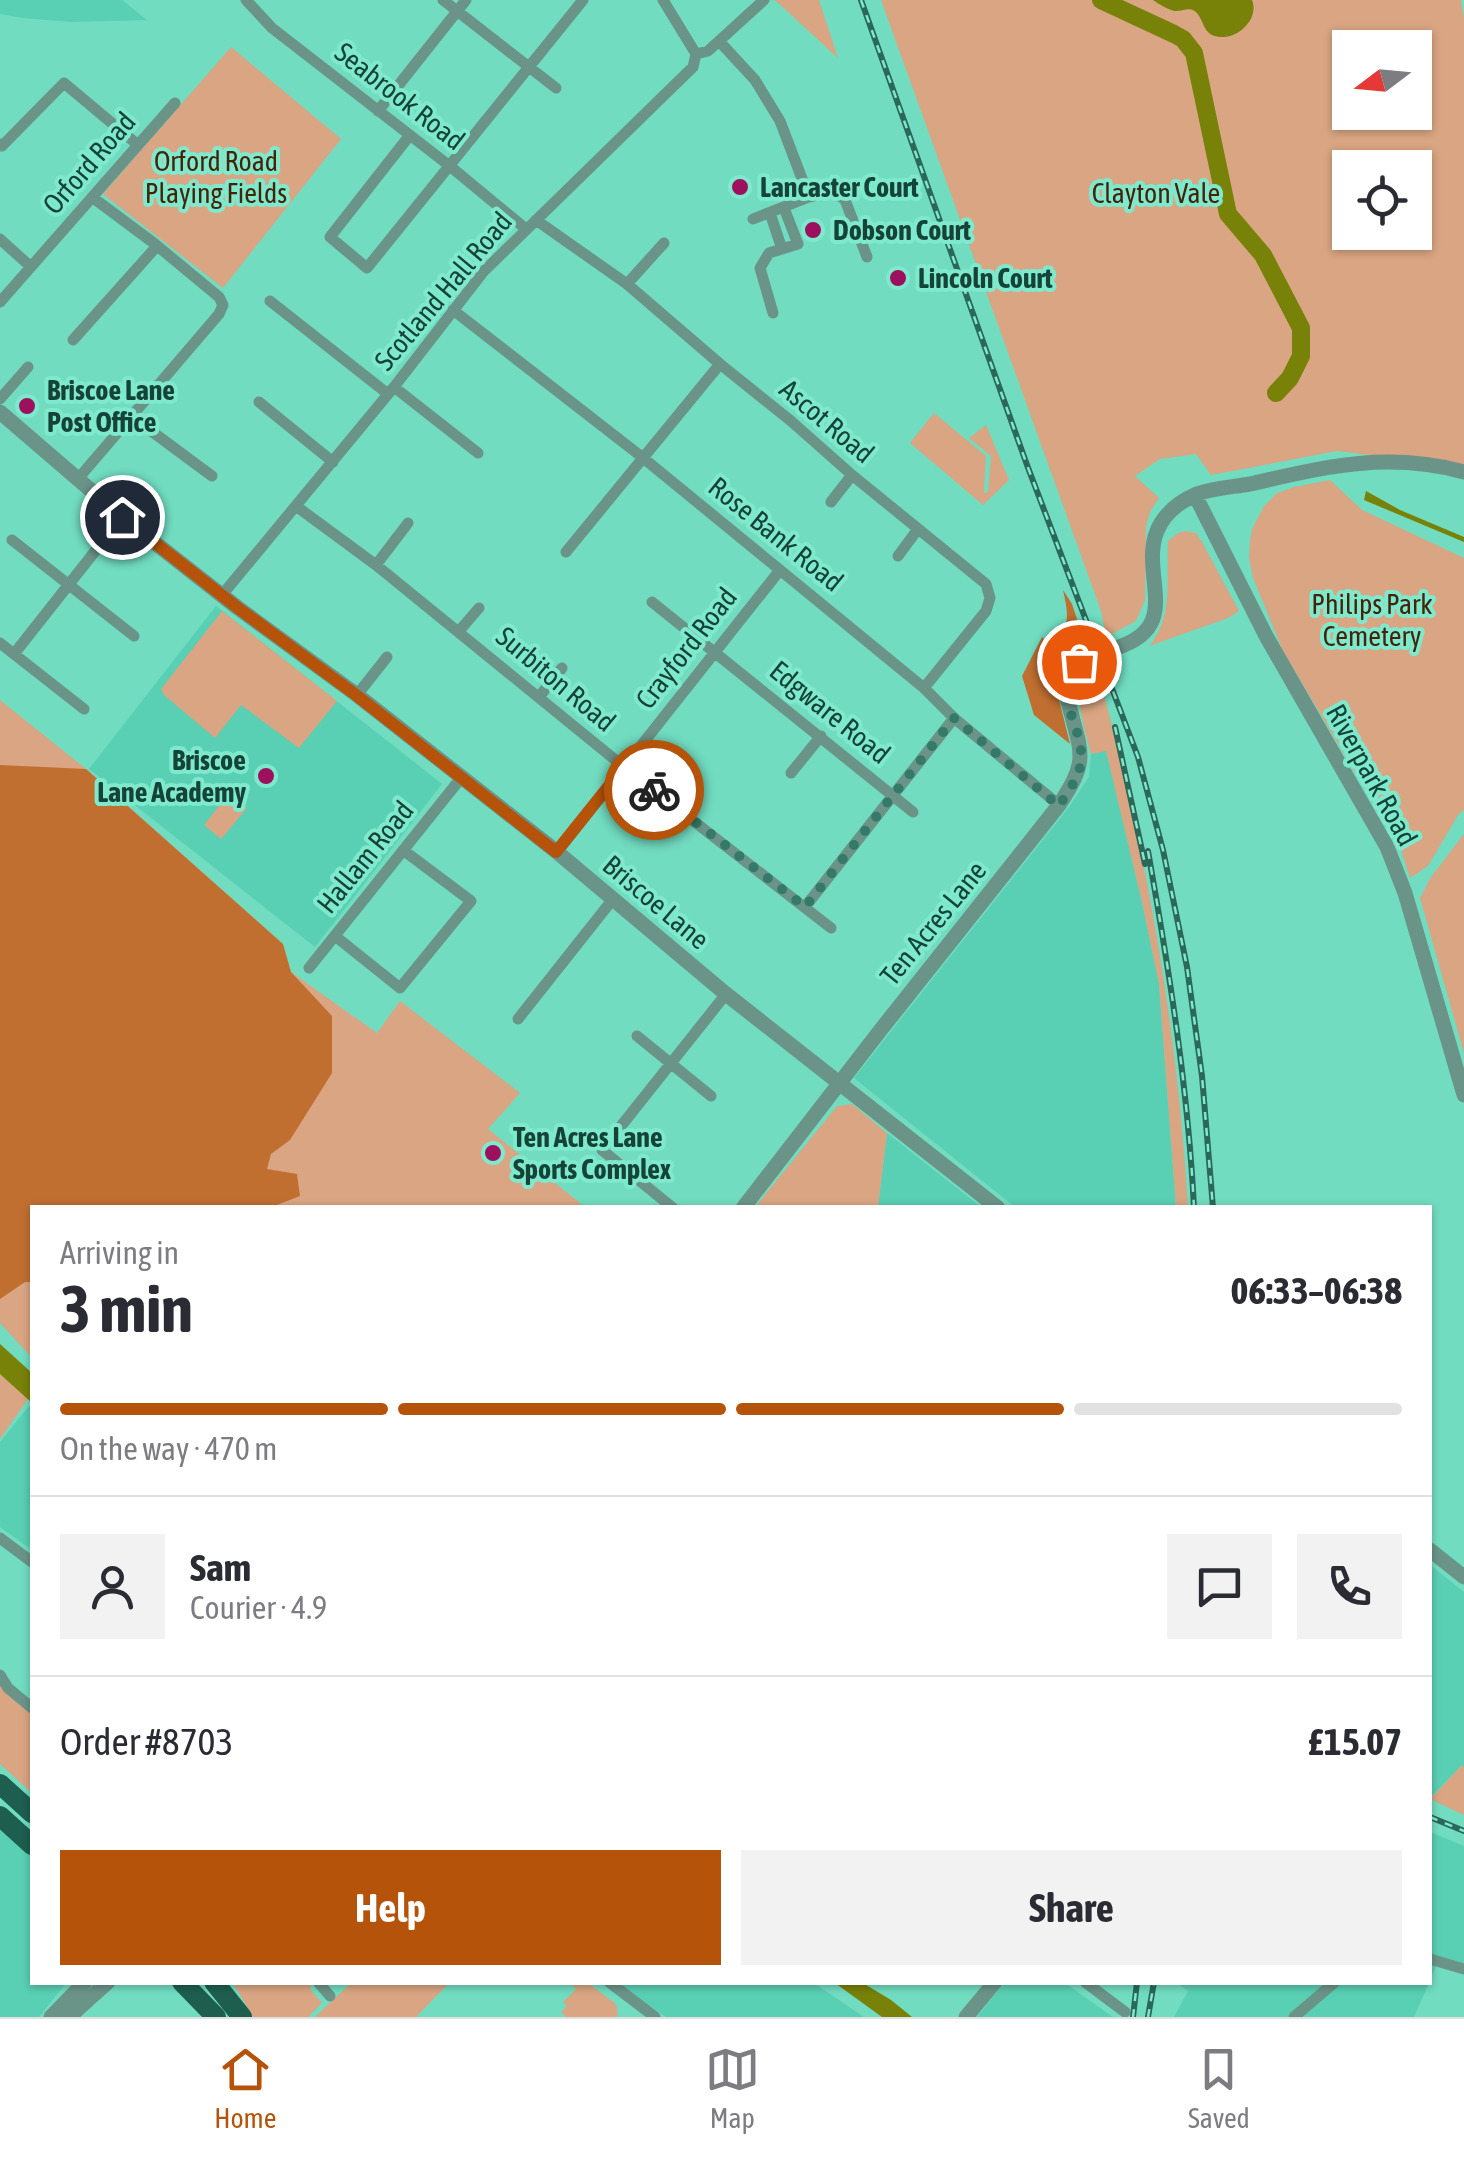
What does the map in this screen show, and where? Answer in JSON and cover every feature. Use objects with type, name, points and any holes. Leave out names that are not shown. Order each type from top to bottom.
[{"type":"highway","points":[[0,1784],[30,1810]]},
{"type":"highway","points":[[0,1816],[30,1842]]},
{"type":"highway","points":[[185,1985],[216,2017]]},
{"type":"highway","points":[[216,1985],[242,2017]]},
{"type":"street","name":"Seabrook Road","points":[[246,0],[272,28],[531,224]]},
{"type":"street","points":[[443,0],[556,88]]},
{"type":"street","points":[[378,111],[466,0]]},
{"type":"street","points":[[410,135],[330,237],[368,268],[583,0]]},
{"type":"street","points":[[663,0],[696,54]]},
{"type":"street","name":"Scotland Hall Road","points":[[222,595],[484,271],[693,67],[696,54],[708,50],[764,0]]},
{"type":"street","points":[[719,41],[755,80],[780,121],[809,197]]},
{"type":"street","points":[[0,144],[64,83],[138,145]]},
{"type":"street","name":"Orford Road","points":[[0,302],[175,103]]},
{"type":"street","points":[[753,219],[809,197],[839,194],[845,200],[866,257]]},
{"type":"street","points":[[77,480],[222,305],[219,297],[92,197]]},
{"type":"street","points":[[773,313],[760,268],[769,254],[798,244],[784,208]]},
{"type":"street","points":[[770,213],[782,249]]},
{"type":"street","name":"Ascot Road","points":[[531,224],[627,284],[986,584],[990,598],[986,611],[924,688]]},
{"type":"street","points":[[0,239],[32,267]]},
{"type":"street","points":[[627,284],[664,243]]},
{"type":"street","points":[[73,340],[157,246]]},
{"type":"street","points":[[270,301],[478,453]]},
{"type":"street","name":"Rose Bank Road","points":[[453,310],[780,570],[1059,806]]},
{"type":"street","points":[[566,552],[720,364]]},
{"type":"street","points":[[0,399],[28,367]]},
{"type":"street","points":[[258,402],[333,462]]},
{"type":"street","name":"Briscoe Lane","points":[[0,412],[122,517],[556,852],[726,994],[994,1205]]},
{"type":"street","points":[[131,416],[212,476]]},
{"type":"street","points":[[1116,648],[1140,638],[1153,622],[1153,552],[1158,528],[1168,513],[1195,496],[1299,473],[1369,463],[1423,464],[1464,472]]},
{"type":"street","points":[[831,502],[852,475]]},
{"type":"street","name":"Riverpark Road","points":[[1195,496],[1266,636],[1386,848],[1405,892],[1464,1095]]},
{"type":"street","name":"Surbiton Road","points":[[296,506],[831,928]]},
{"type":"street","points":[[14,654],[122,517]]},
{"type":"street","points":[[376,566],[408,523]]},
{"type":"street","points":[[898,556],[918,529]]},
{"type":"street","points":[[12,540],[134,636]]},
{"type":"street","name":"Crayford Road","points":[[556,852],[780,570]]},
{"type":"street","name":"Edgware Road","points":[[652,602],[913,812]]},
{"type":"street","points":[[459,631],[479,608]]},
{"type":"street","points":[[0,643],[84,709]]},
{"type":"street","name":"Ten Acres Lane","points":[[744,1205],[1059,806],[1081,762],[1066,678],[1079,662],[1093,656]]},
{"type":"street","points":[[356,695],[387,657]]},
{"type":"street","points":[[539,697],[562,668]]},
{"type":"street","points":[[805,907],[954,718]]},
{"type":"street","points":[[791,773],[821,736]]},
{"type":"street","name":"Hallam Road","points":[[309,968],[460,778]]},
{"type":"street","points":[[335,936],[400,988],[471,900],[404,850]]},
{"type":"street","points":[[518,1019],[614,899]]},
{"type":"street","points":[[670,1205],[602,1150],[726,994]]},
{"type":"street","points":[[636,1036],[711,1096]]},
{"type":"street","points":[[0,1538],[30,1560]]},
{"type":"street","points":[[1432,1552],[1464,1577]]},
{"type":"street","points":[[0,1675],[8,1688],[30,1706]]},
{"type":"street","points":[[1432,1960],[1464,1969]]},
{"type":"street","points":[[52,2017],[82,1985]]},
{"type":"street","points":[[69,2017],[105,1985]]},
{"type":"street","points":[[321,1985],[330,1996]]},
{"type":"street","points":[[613,1985],[648,2015]]},
{"type":"street","points":[[966,2017],[993,1985]]},
{"type":"street","points":[[1089,1985],[1125,2012]]},
{"type":"street","points":[[1294,2017],[1331,1985]]},
{"type":"shaded area","points":[[0,0],[122,0],[147,20],[70,22],[23,18],[0,14]]},
{"type":"shaded area","points":[[1153,0],[1252,0],[1254,8],[1244,28],[1223,37],[1208,32],[1193,10],[1174,11]]},
{"type":"shaded area","points":[[1366,491],[1464,537],[1464,542],[1364,500]]},
{"type":"shaded area","points":[[1063,590],[1072,604],[1087,649],[1067,658],[1053,675],[1070,744],[1034,715],[1022,676],[1042,637],[1053,646],[1063,631],[1067,614]]},
{"type":"shaded area","name":"Briscoe Lane Academy","points":[[216,606],[442,784],[315,947],[89,769]]},
{"type":"shaded area","points":[[1106,750],[1159,984],[1176,1205],[1013,1205],[854,1078],[1069,807],[1089,777],[1091,754]]},
{"type":"shaded area","points":[[0,765],[86,769],[283,944],[291,972],[332,1016],[332,1073],[290,1140],[271,1154],[267,1169],[297,1174],[300,1196],[277,1205],[30,1205],[30,1282],[0,1299]]},
{"type":"shaded area","points":[[887,1133],[978,1205],[878,1205]]},
{"type":"shaded area","points":[[0,1344],[30,1371],[30,1401],[0,1374]]},
{"type":"shaded area","points":[[29,1406],[30,1549],[0,1527],[0,1442]]},
{"type":"shaded area","points":[[1432,1567],[1464,1592],[1464,1768],[1461,1766],[1432,1796]]},
{"type":"shaded area","points":[[0,1829],[30,1856],[30,1985],[64,1985],[39,2017],[0,2017]]},
{"type":"shaded area","points":[[1432,1833],[1464,1846],[1464,1963],[1440,1957],[1432,1975]]},
{"type":"shaded area","points":[[620,1985],[817,1985],[864,2017],[666,2017]]},
{"type":"shaded area","points":[[838,1985],[866,1985],[912,2017],[882,2017]]},
{"type":"shaded area","points":[[1003,1985],[1068,1985],[1113,2017],[977,2017]]},
{"type":"shaded area","points":[[1180,1985],[1428,1985],[1414,2017],[1174,2017],[1188,1991]]},
{"type":"green space","points":[[773,0],[819,0],[838,58],[776,1]]},
{"type":"green space","name":"Clayton Vale","points":[[881,0],[1461,0],[1464,467],[1337,451],[1211,475],[1196,454],[1160,459],[1135,476],[1159,498],[1146,527],[1145,600],[1136,621],[1106,637],[1101,611]]},
{"type":"green space","name":"Orford Road Playing Fields","points":[[231,47],[341,139],[223,288],[103,194]]},
{"type":"green space","points":[[934,413],[986,456],[984,493],[988,492],[991,456],[969,438],[986,425],[1009,480],[983,505],[910,443]]},
{"type":"green space","name":"Philips Park Cemetery","points":[[1330,480],[1362,510],[1464,558],[1464,810],[1428,866],[1410,878],[1401,850],[1283,651],[1253,578],[1250,541],[1264,506],[1277,493]]},
{"type":"green space","points":[[1186,531],[1196,533],[1202,542],[1239,611],[1149,646],[1165,610],[1168,541]]},
{"type":"green space","points":[[222,611],[337,701],[299,748],[241,705],[215,738],[164,695],[161,689]]},
{"type":"green space","points":[[1096,665],[1144,866],[1176,1070],[1188,1205],[1176,1205],[1159,984],[1106,751],[1091,754],[1081,715],[1079,694],[1084,675]]},
{"type":"green space","points":[[0,700],[86,769],[283,944],[291,972],[377,1033],[400,1001],[520,1093],[488,1129],[583,1205],[30,1205],[30,1356],[0,1323]]},
{"type":"green space","points":[[229,793],[247,808],[221,839],[204,825]]},
{"type":"green space","points":[[1464,834],[1464,1053],[1420,898]]},
{"type":"green space","points":[[852,1104],[887,1133],[878,1205],[757,1205],[837,1106]]},
{"type":"green space","points":[[0,1374],[28,1399],[0,1439]]},
{"type":"green space","points":[[0,1686],[30,1711],[30,1791],[0,1764]]},
{"type":"green space","points":[[1462,1765],[1464,1815],[1432,1797]]},
{"type":"green space","points":[[234,1985],[311,1985],[310,1989],[322,2003],[308,2017],[253,2017]]},
{"type":"green space","points":[[349,1985],[447,1985],[416,2017],[315,2017]]},
{"type":"green space","points":[[571,1985],[591,1985],[616,2004],[618,2015],[566,2017],[561,2012],[567,2006],[563,2002],[576,1989]]},
{"type":"waterway","points":[[1101,0],[1183,39],[1194,53],[1228,214],[1263,255],[1301,328],[1301,356],[1290,378],[1276,393]]},
{"type":"railway","points":[[861,0],[1027,465],[1138,757],[1163,850],[1187,967],[1202,1076],[1213,1205]]},
{"type":"railway","points":[[1115,727],[1145,864]]},
{"type":"railway","points":[[1148,851],[1177,1029],[1194,1205]]},
{"type":"railway","points":[[1432,1818],[1464,1831]]},
{"type":"railway","points":[[1133,2017],[1137,1985]]},
{"type":"railway","points":[[1148,2017],[1153,1985]]},
{"type":"way so far","points":[[654,790],[805,907],[954,718],[1059,806],[1081,762],[1065,684],[1079,662]]},
{"type":"place","name":"Lancaster Court","points":[[740,187]]},
{"type":"place","name":"Dobson Court","points":[[813,230]]},
{"type":"place","name":"Lincoln Court","points":[[898,278]]},
{"type":"place","name":"Briscoe Lane Post Office","points":[[27,406]]},
{"type":"place","name":"Briscoe Lane Academy","points":[[266,776]]},
{"type":"place","name":"Ten Acres Lane Sports Complex","points":[[493,1153]]},
{"type":"route","points":[[122,517],[556,852],[624,767],[654,790]]}]
